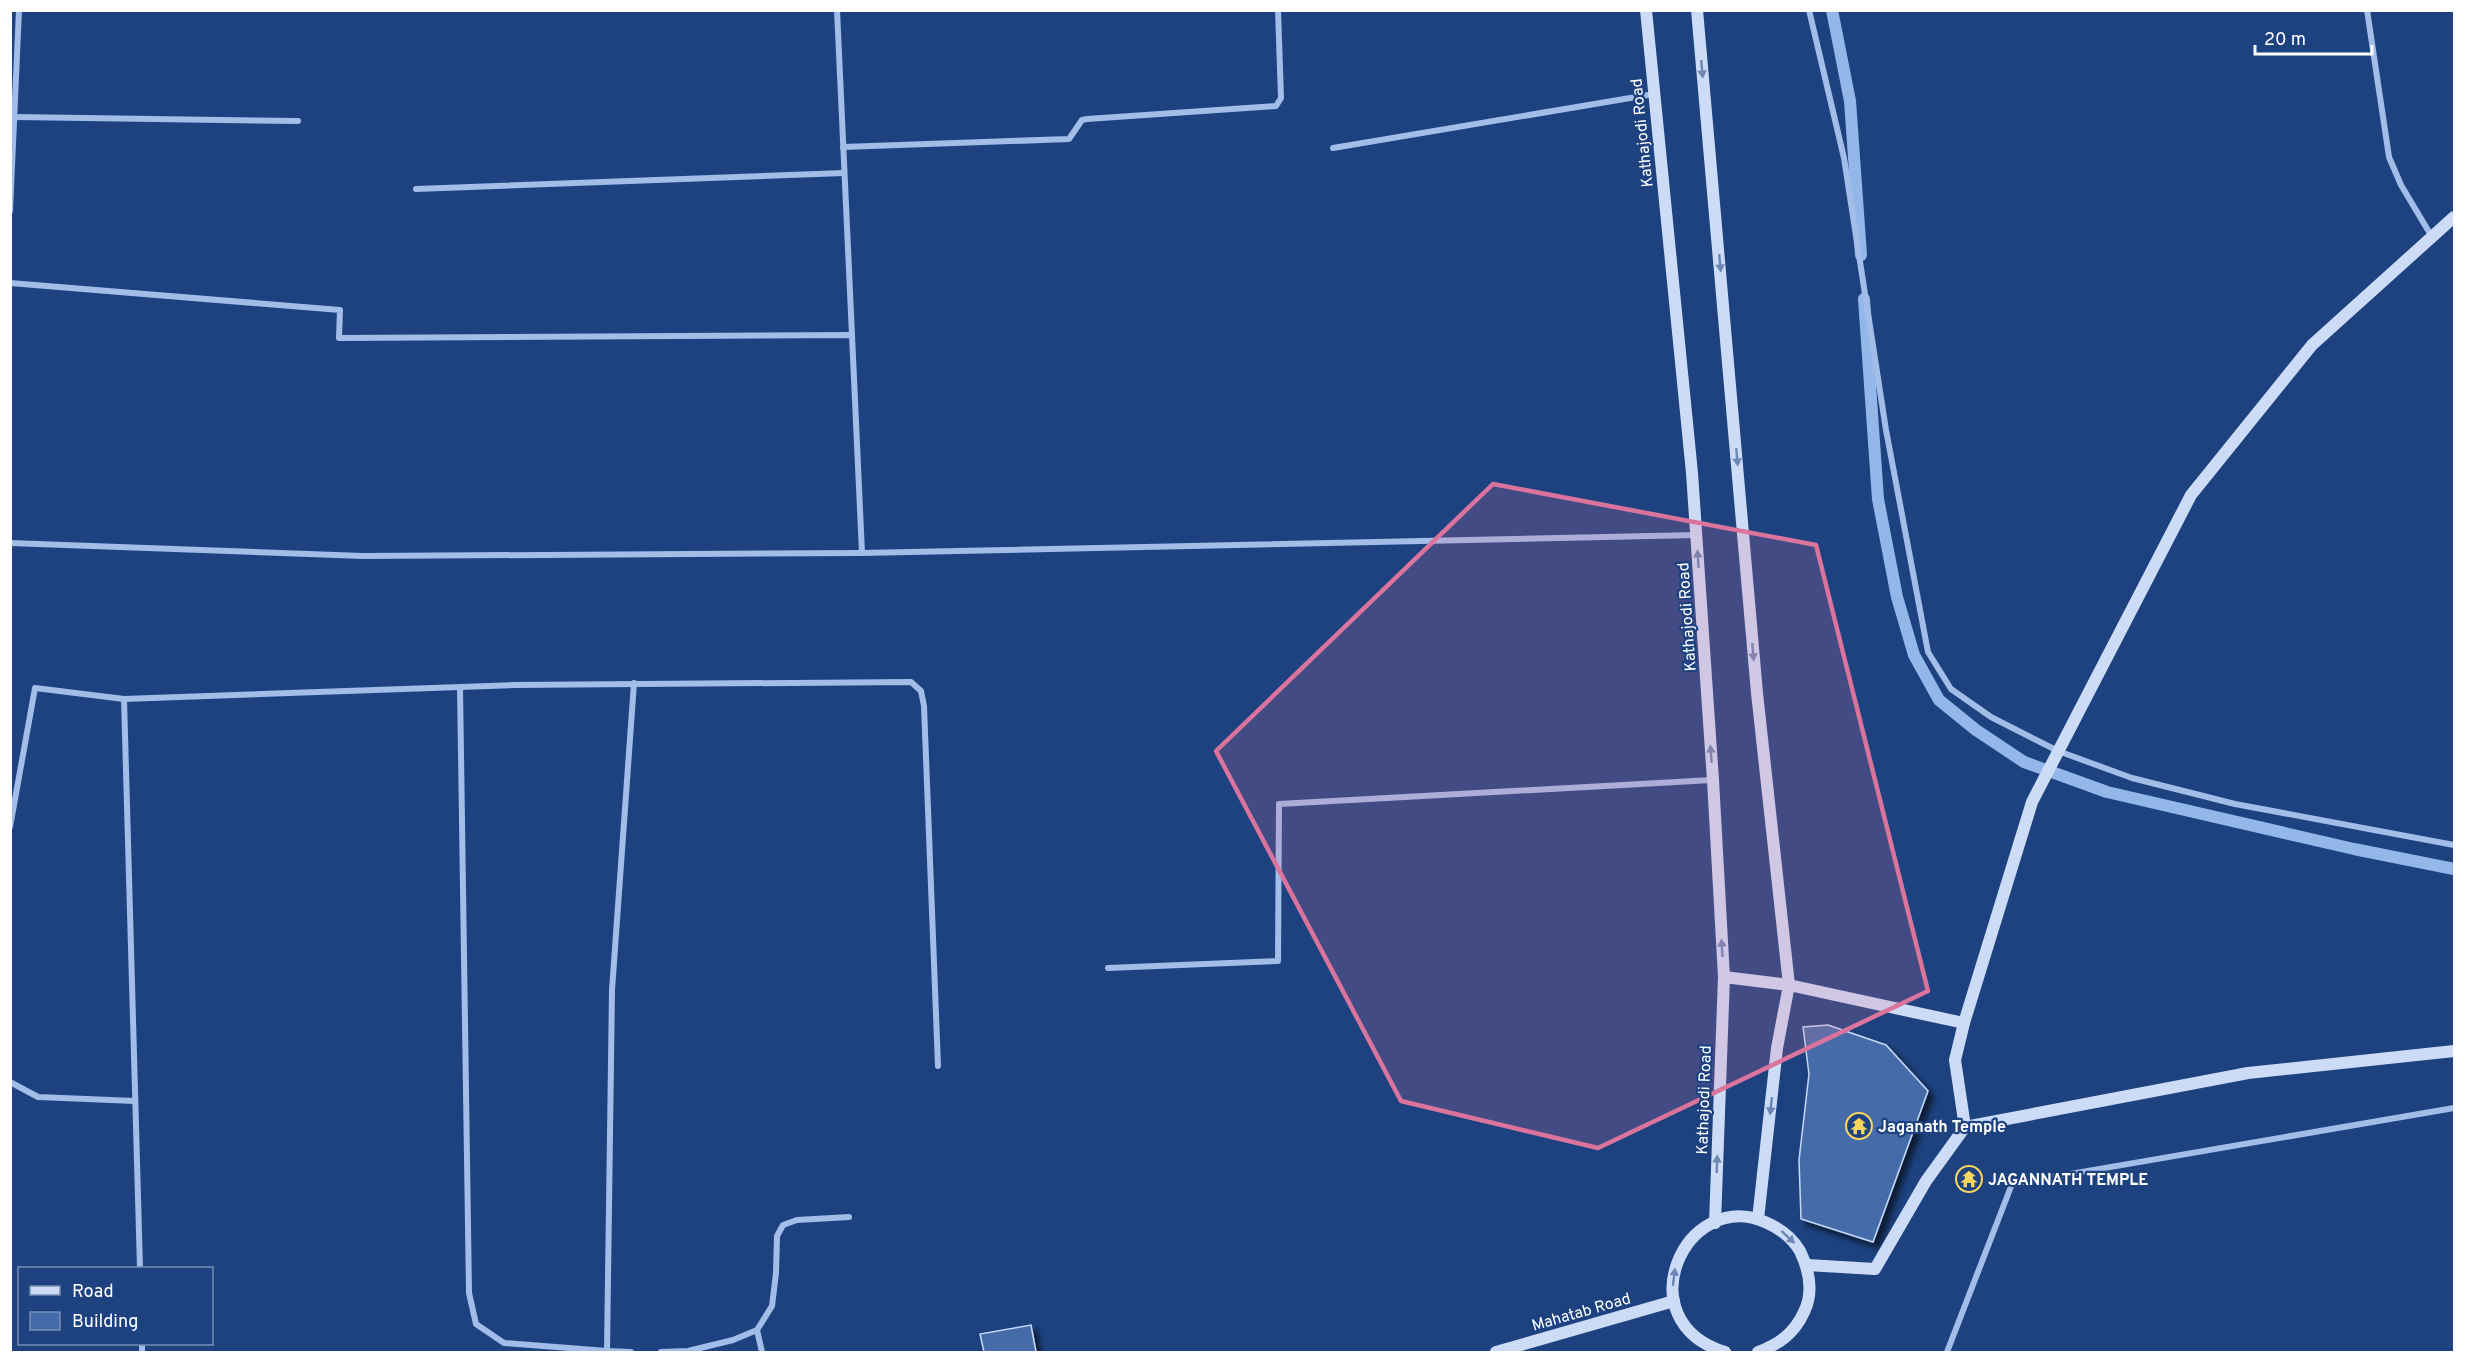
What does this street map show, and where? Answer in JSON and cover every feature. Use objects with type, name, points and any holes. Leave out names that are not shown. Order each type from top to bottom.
[{"type":"main road","name":"Kathajodi Road","points":[[1646,10],[1697,535],[1713,780],[1724,977],[1714,1222]]},
{"type":"main road","points":[[1697,10],[1757,693],[1789,986],[1777,1048],[1758,1219]]},
{"type":"main road","points":[[1965,1127],[1955,1060],[1964,1023],[2032,801],[2191,495],[2312,345],[2454,217]]},
{"type":"main road","points":[[1724,977],[1789,986],[1964,1023]]},
{"type":"main road","points":[[1807,1265],[1875,1269],[1926,1181],[1965,1127],[2248,1073],[2454,1051]]},
{"type":"main road","points":[[1725,1353],[1710,1350],[1692,1334],[1679,1316],[1674,1301],[1674,1272],[1681,1252],[1696,1235],[1714,1222],[1736,1217],[1758,1219],[1779,1228],[1796,1244],[1807,1265],[1810,1288],[1805,1310],[1794,1330],[1776,1345],[1764,1351]]},
{"type":"main road","name":"Mahatab Road","points":[[1496,1353],[1674,1301]]},
{"type":"street","points":[[10,212],[19,10]]},
{"type":"street","points":[[837,10],[862,553]]},
{"type":"street","points":[[843,147],[1069,139],[1082,120],[1087,119],[1276,106],[1280,103],[1281,98],[1278,10]]},
{"type":"street","points":[[1809,10],[1844,158],[1886,430],[1928,652],[1951,689],[1991,717],[2058,751],[2132,778],[2235,804],[2454,845]]},
{"type":"street","points":[[2367,10],[2389,158],[2401,185],[2432,237]]},
{"type":"street","points":[[10,37],[18,37]]},
{"type":"street","points":[[1334,148],[1654,94]]},
{"type":"street","points":[[15,117],[298,121]]},
{"type":"street","points":[[416,189],[844,173]]},
{"type":"street","points":[[10,283],[340,310],[339,338],[852,335]]},
{"type":"street","points":[[10,543],[363,556],[862,553],[1697,535]]},
{"type":"street","points":[[10,827],[35,688],[124,699],[634,683],[910,682],[921,691],[924,706],[938,1066]]},
{"type":"street","points":[[607,1351],[612,990],[634,683]]},
{"type":"street","points":[[460,687],[469,1293],[476,1324],[504,1343],[631,1353]]},
{"type":"street","points":[[124,699],[140,1267]]},
{"type":"street","points":[[1108,968],[1278,960],[1279,804],[1713,780]]},
{"type":"street","points":[[10,1082],[38,1097],[135,1101]]},
{"type":"street","points":[[1947,1353],[2012,1184],[2454,1108]]},
{"type":"street","points":[[661,1353],[688,1351],[733,1340],[757,1330],[772,1306],[777,1236],[783,1225],[797,1220],[849,1217]]},
{"type":"street","points":[[757,1330],[762,1353]]},
{"type":"highlighted area","points":[[1493,484],[1816,545],[1928,991],[1598,1148],[1401,1101],[1216,751]]},
{"type":"building","name":"Jaganath Temple","points":[[1828,1025],[1886,1045],[1928,1091],[1873,1242],[1801,1219],[1799,1160],[1809,1074],[1803,1027]]},
{"type":"building","points":[[1031,1325],[1036,1352],[984,1352],[980,1334]]},
{"type":"waterway","points":[[1832,10],[1850,101],[1861,255]]},
{"type":"waterway","points":[[1864,299],[1878,499],[1897,597],[1914,655],[1939,700],[1976,730],[2024,762],[2107,792],[2354,849],[2454,869]]},
{"type":"place","name":"Jaganath Temple","points":[[1859,1126]]},
{"type":"place","name":"JAGANNATH TEMPLE","points":[[1969,1179]]}]
